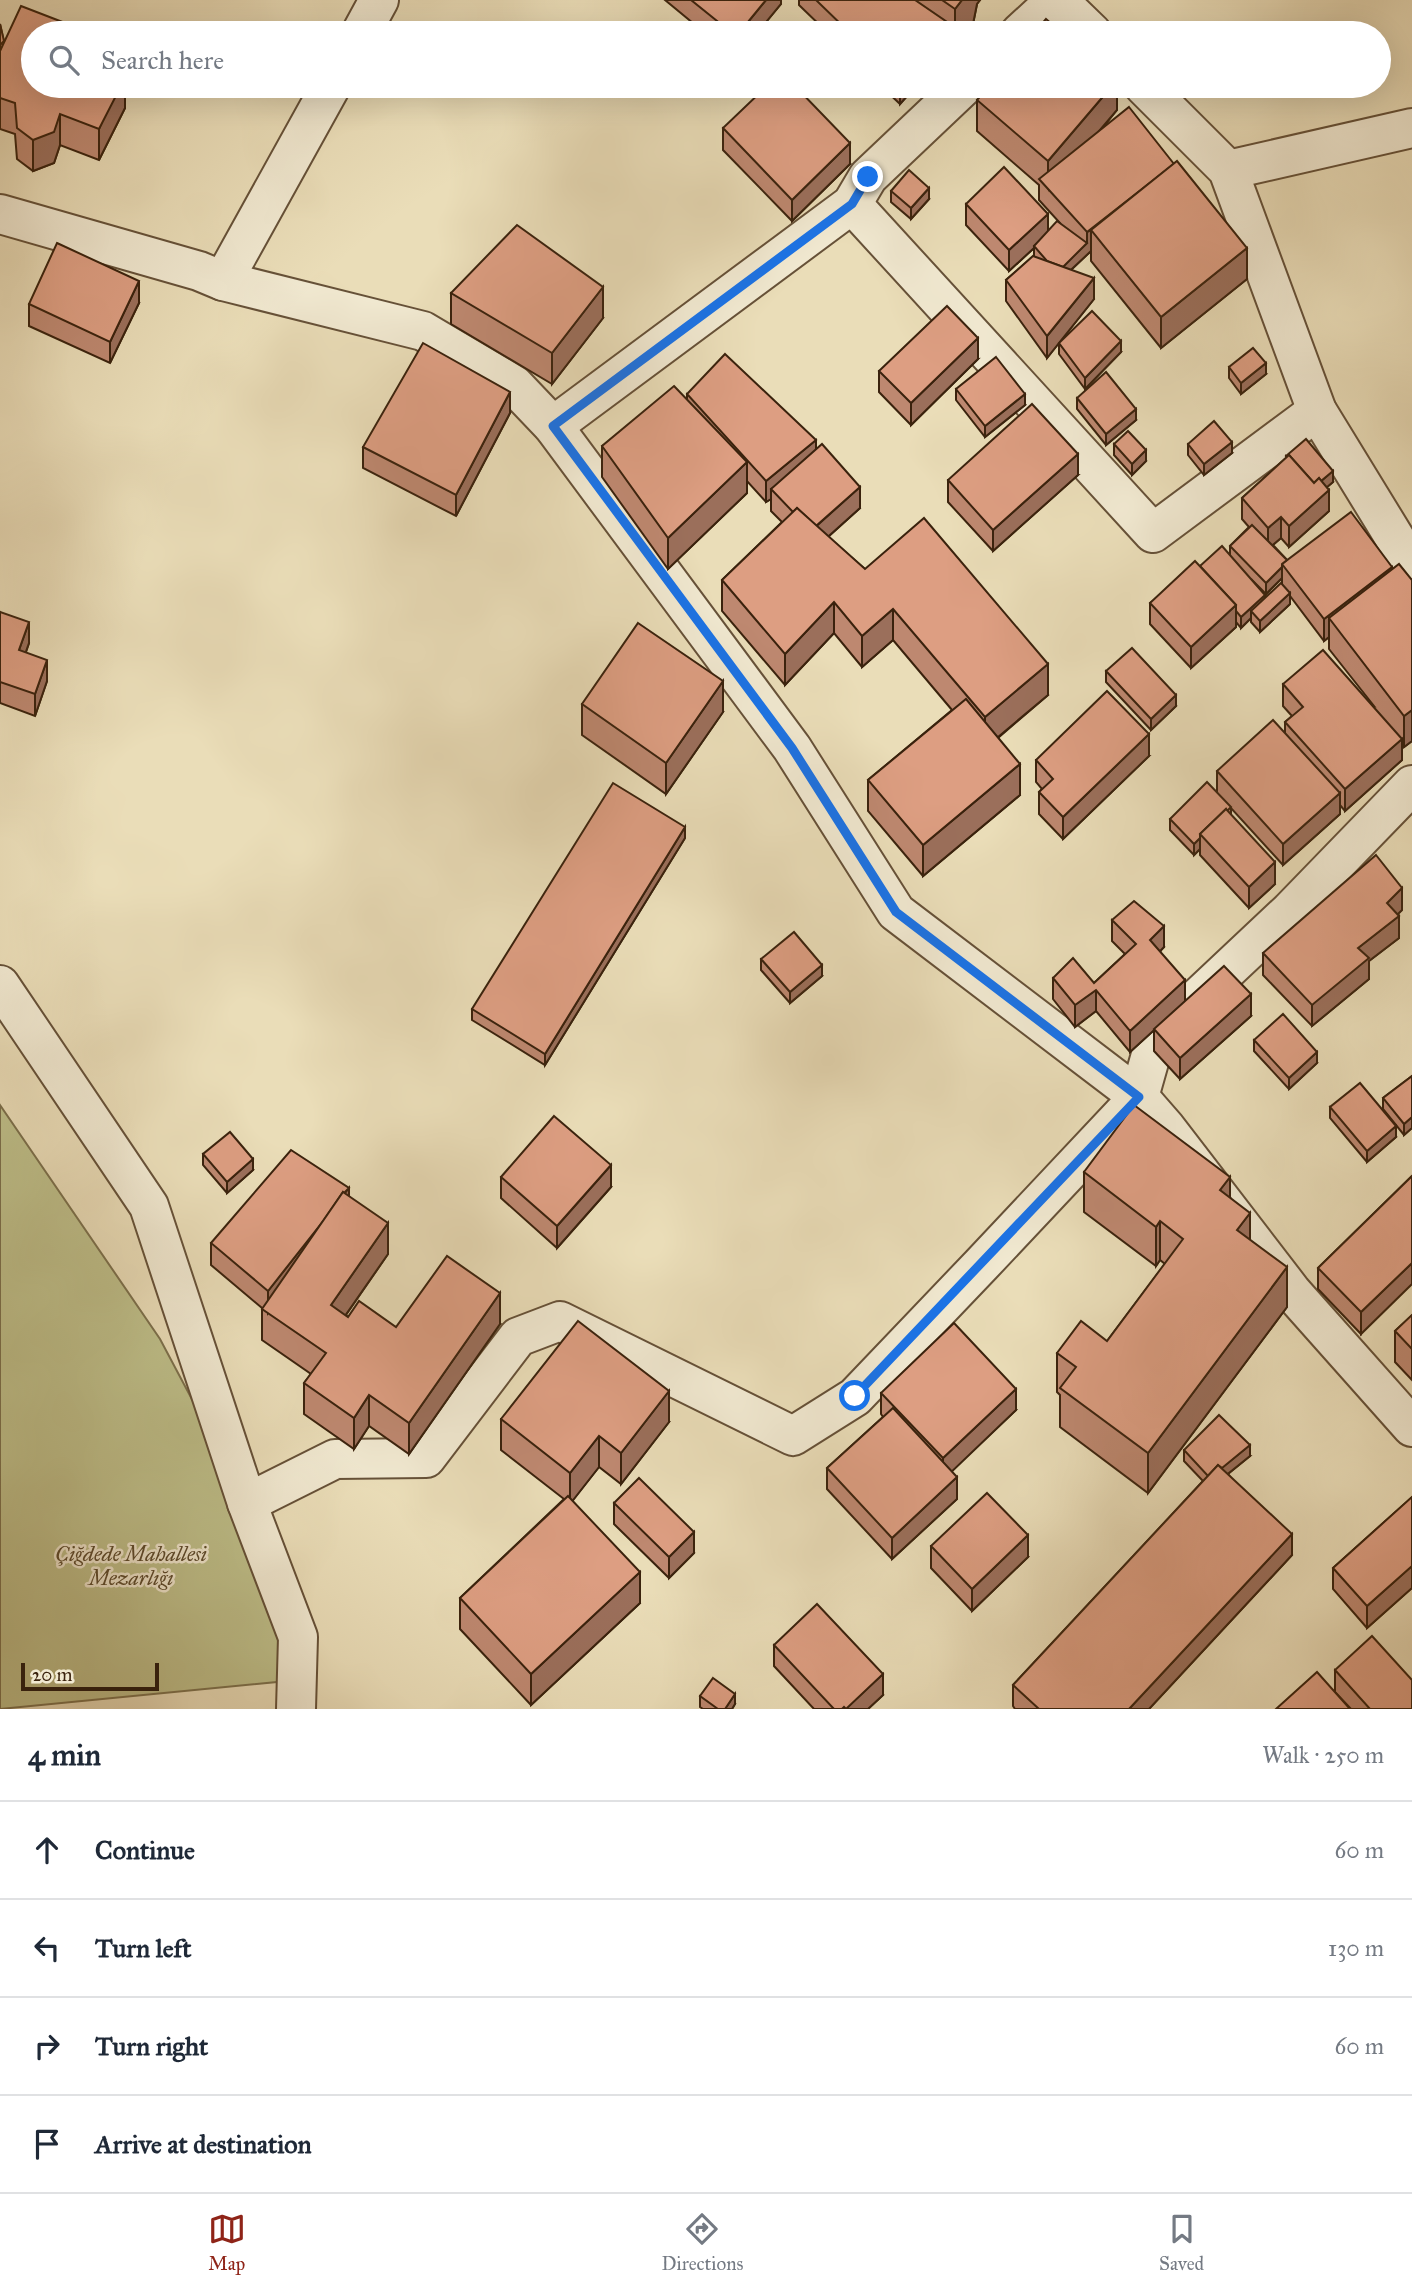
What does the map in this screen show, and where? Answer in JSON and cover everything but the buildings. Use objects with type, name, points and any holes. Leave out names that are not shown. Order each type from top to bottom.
[{"type":"street","points":[[368,21],[379,0]]},
{"type":"street","points":[[1033,21],[1057,0],[1079,21]]},
{"type":"street","points":[[223,281],[324,98]]},
{"type":"street","points":[[553,426],[852,204],[868,177],[951,98]]},
{"type":"street","points":[[1156,98],[1228,170],[1317,411],[1412,566]]},
{"type":"street","points":[[1228,170],[1412,128]]},
{"type":"street","points":[[852,204],[1153,533],[1317,411]]},
{"type":"street","points":[[0,214],[199,271],[223,281],[424,331],[514,385],[553,426],[792,748],[896,912],[1139,1097],[1166,1128],[1292,1292],[1412,1427]]},
{"type":"street","points":[[247,1503],[335,1459],[426,1458],[518,1336],[560,1321],[793,1436],[855,1396],[1139,1097],[1156,1037],[1290,911],[1412,785]]},
{"type":"street","points":[[0,985],[149,1206],[247,1503],[298,1637],[296,1709]]},
{"type":"green space","name":"Çiğdede Mahallesi Mezarlığı","points":[[0,1105],[160,1339],[247,1503],[297,1680],[0,1709]]},
{"type":"route","points":[[855,1396],[1139,1097],[896,912],[792,748],[553,426],[852,204],[868,177]]}]
